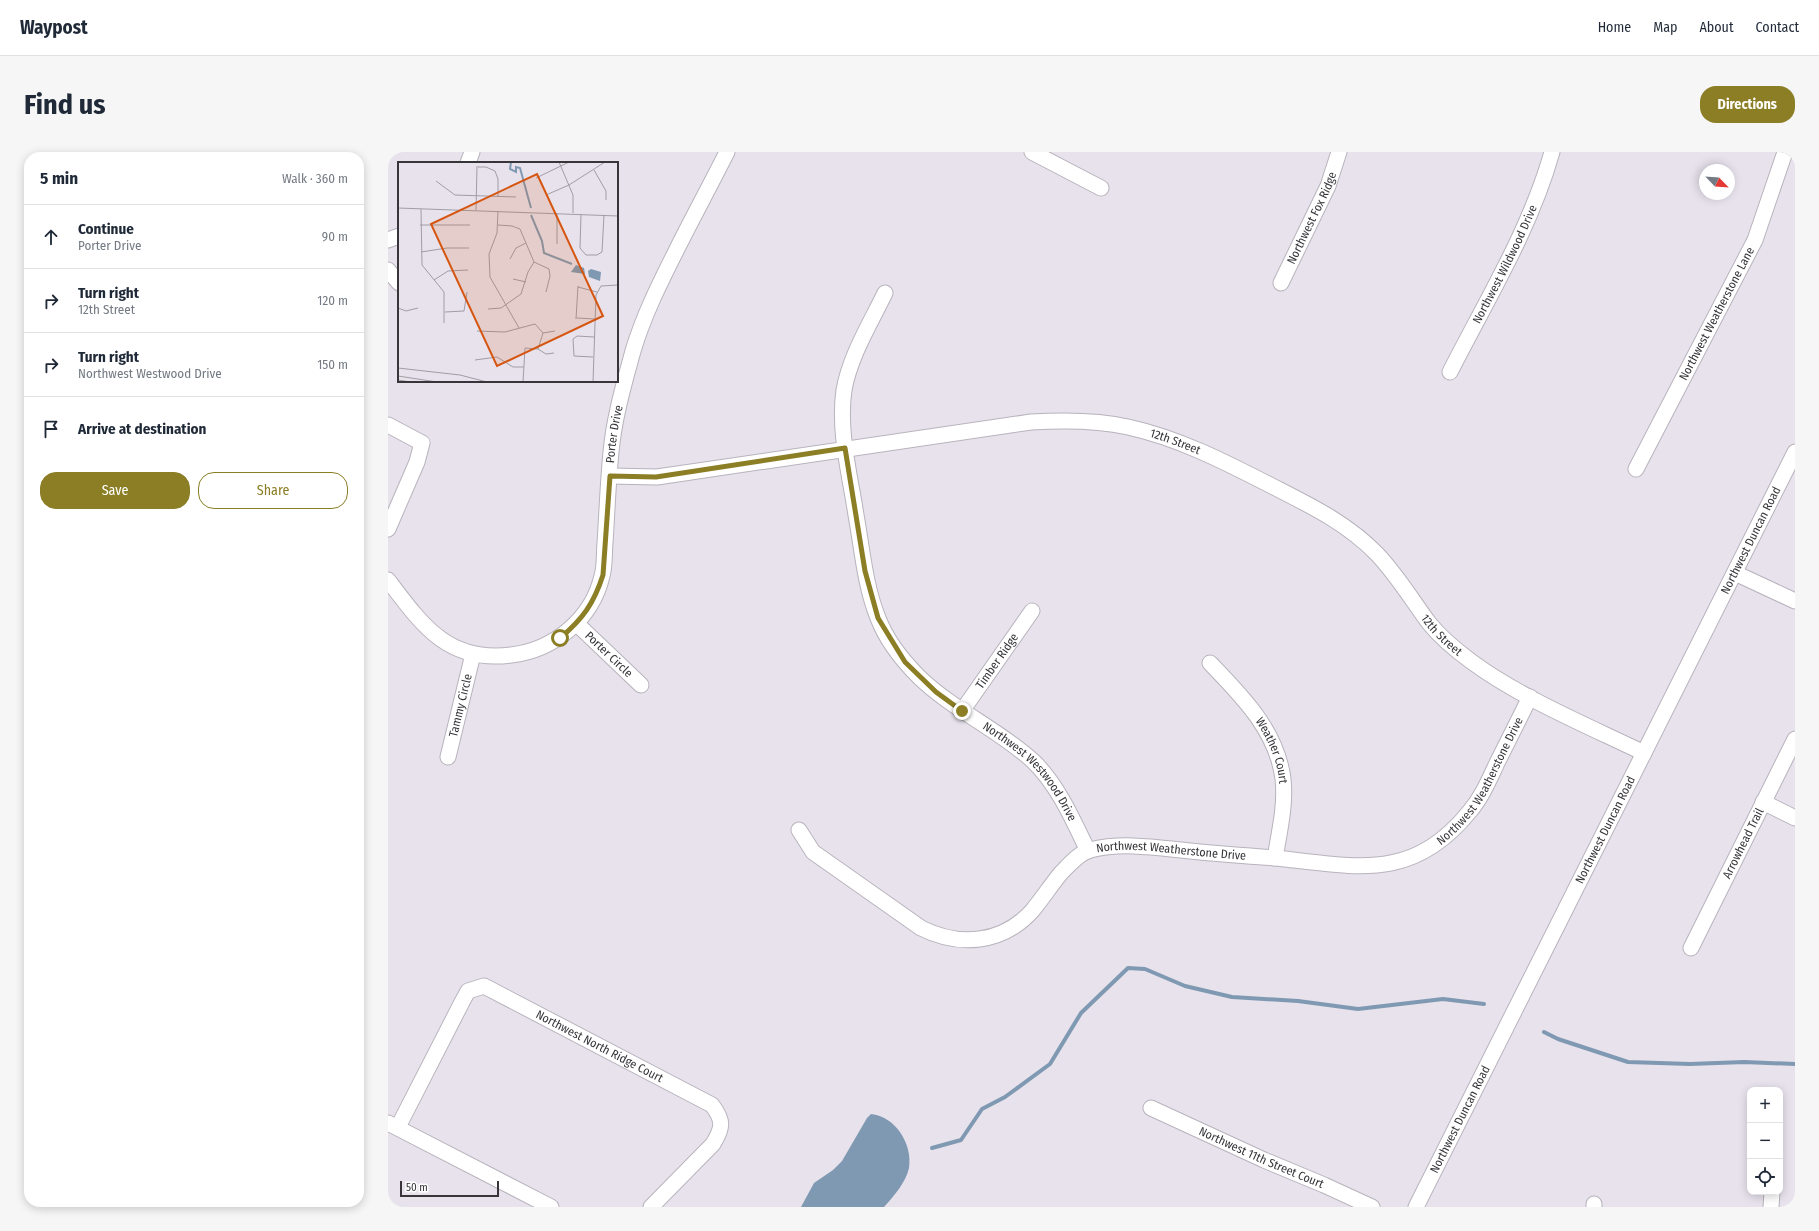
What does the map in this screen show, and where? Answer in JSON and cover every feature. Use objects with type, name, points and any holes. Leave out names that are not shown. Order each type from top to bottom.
[{"type":"street","points":[[468,162],[472,152]]},
{"type":"street","name":"Porter Drive","points":[[388,580],[418,620],[431,633],[443,641],[473,654],[496,657],[523,654],[560,638],[577,624],[593,601],[603,575],[611,452],[618,410],[633,350],[654,295],[727,152]]},
{"type":"street","points":[[1032,152],[1101,188]]},
{"type":"street","name":"Northwest Fox Ridge","points":[[1281,283],[1328,186],[1339,152]]},
{"type":"street","name":"Northwest Wildwood Drive","points":[[1450,372],[1523,230],[1552,152]]},
{"type":"street","name":"Northwest Weatherstone Lane","points":[[1636,469],[1755,240],[1785,152]]},
{"type":"street","points":[[388,240],[398,236]]},
{"type":"street","points":[[398,268],[388,270],[398,283]]},
{"type":"street","name":"Northwest Westwood Drive","points":[[885,293],[848,374],[842,405],[845,448],[865,571],[878,618],[905,662],[936,692],[1004,738],[1033,762],[1064,803],[1088,851]]},
{"type":"street","name":"12th Street","points":[[610,476],[656,477],[845,448],[1031,422],[1057,420],[1095,422],[1127,426],[1185,444],[1329,516],[1377,554],[1431,625],[1454,648],[1495,678],[1530,697],[1644,753]]},
{"type":"street","points":[[388,425],[422,443],[417,462],[388,529]]},
{"type":"street","name":"Northwest Duncan Road","points":[[1416,1207],[1795,452]]},
{"type":"street","points":[[1735,573],[1795,601]]},
{"type":"street","name":"Timber Ridge","points":[[962,711],[1032,611]]},
{"type":"street","name":"Porter Circle","points":[[577,624],[641,686]]},
{"type":"street","name":"Tammy Circle","points":[[448,757],[473,654]]},
{"type":"street","name":"Weather Court","points":[[1210,663],[1254,712],[1269,733],[1277,755],[1283,780],[1282,814],[1275,858]]},
{"type":"street","name":"Northwest Weatherstone Drive","points":[[799,830],[813,852],[921,928],[938,937],[958,940],[977,940],[997,935],[1015,926],[1032,911],[1070,864],[1088,851],[1128,845],[1275,858],[1343,866],[1395,864],[1414,857],[1436,845],[1471,811],[1483,792],[1530,697]]},
{"type":"street","name":"Arrowhead Trail","points":[[1690,948],[1795,739]]},
{"type":"street","points":[[1764,802],[1795,818]]},
{"type":"street","name":"Northwest North Ridge Court","points":[[393,1125],[472,983],[484,986],[712,1105],[727,1116],[713,1144],[650,1207]]},
{"type":"street","name":"Northwest 11th Street Court","points":[[1151,1108],[1264,1160],[1372,1207]]},
{"type":"street","points":[[393,1125],[551,1207]]},
{"type":"street","points":[[1771,1207],[1772,1195]]},
{"type":"water","points":[[871,1114],[888,1120],[895,1126],[905,1141],[908,1150],[910,1159],[909,1168],[896,1194],[884,1207],[801,1207],[814,1183],[833,1170],[842,1161],[867,1118]]},
{"type":"waterway","points":[[932,1148],[961,1140],[982,1109],[1005,1097],[1050,1064],[1081,1013],[1128,968],[1145,969],[1185,986],[1232,997],[1298,1001],[1358,1009],[1443,999],[1484,1004]]},
{"type":"waterway","points":[[1544,1032],[1558,1039],[1628,1062],[1690,1064],[1744,1062],[1795,1064]]},
{"type":"route","points":[[560,638],[577,624],[593,601],[603,575],[610,476],[656,477],[845,448],[865,571],[878,618],[890,640],[905,662],[936,692],[962,711]]}]
